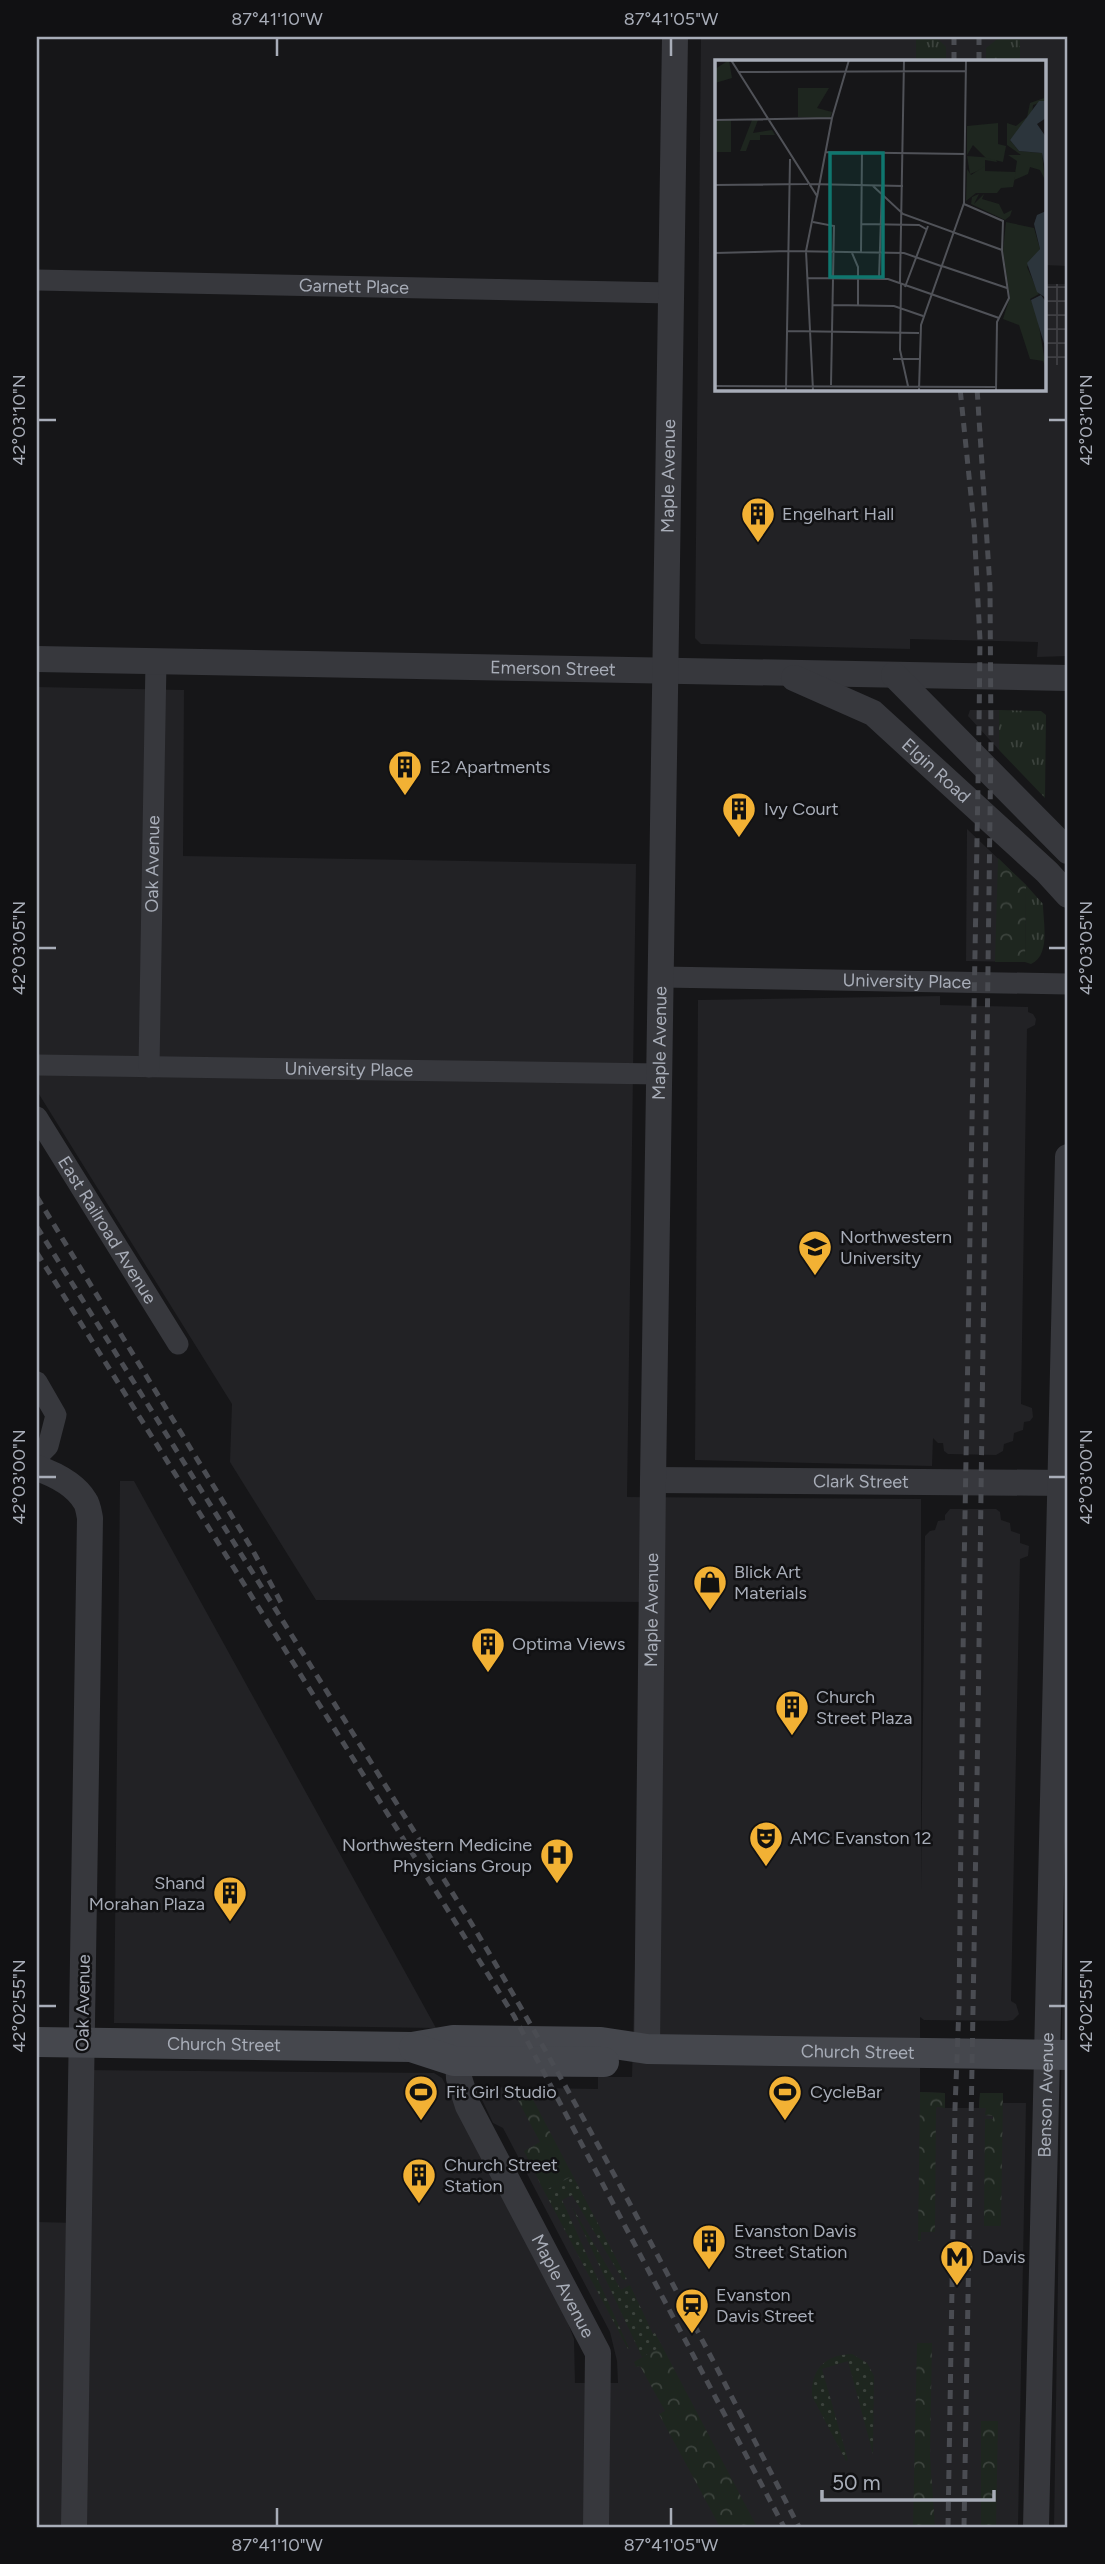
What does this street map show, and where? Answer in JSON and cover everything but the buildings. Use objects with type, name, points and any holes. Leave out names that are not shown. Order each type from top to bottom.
[{"type":"main road","name":"Church Street","points":[[37,2042],[412,2047],[453,2040],[601,2042],[648,2049],[1058,2055]]},
{"type":"main road","name":"Church Street","points":[[412,2047],[458,2062],[603,2062],[648,2049]]},
{"type":"street","name":"Maple Avenue","points":[[648,2049],[653,1480],[675,37]]},
{"type":"street","name":"Garnett Place","points":[[37,281],[672,293]]},
{"type":"street","name":"Emerson Street","points":[[37,659],[1068,678]]},
{"type":"street","name":"Oak Avenue","points":[[149,1067],[156,661]]},
{"type":"street","name":"Elgin Road","points":[[783,674],[873,713],[1068,895]]},
{"type":"street","name":"Elgin Road","points":[[894,675],[1068,851]]},
{"type":"street","name":"University Place","points":[[662,977],[1068,984]]},
{"type":"street","name":"University Place","points":[[37,1065],[660,1074]]},
{"type":"street","name":"East Railroad Avenue","points":[[37,1117],[178,1344]]},
{"type":"street","name":"Benson Avenue","points":[[1036,2527],[1058,2055],[1068,1157]]},
{"type":"street","points":[[37,1382],[56,1415],[48,1446],[37,1457]]},
{"type":"street","name":"Oak Avenue","points":[[37,1468],[54,1474],[86,1501],[90,1518],[74,2527]]},
{"type":"street","name":"Clark Street","points":[[653,1480],[1065,1483]]},
{"type":"street","name":"Maple Avenue","points":[[458,2062],[459,2078],[468,2106],[598,2353],[596,2527]]},
{"type":"shaded area","points":[[701,37],[1068,37],[1068,266],[1046,265],[1046,60],[715,60],[715,390],[1046,390],[1046,365],[1068,365],[1068,656],[1037,657],[1038,642],[910,639],[910,649],[701,644],[695,638]]},
{"type":"shaded area","points":[[1046,284],[1068,284],[1068,365],[1046,365]]},
{"type":"shaded area","points":[[37,687],[184,690],[183,856],[636,864],[627,1497],[921,1499],[921,1891],[925,1536],[935,1530],[938,1521],[945,1520],[950,1509],[996,1509],[1000,1512],[1001,1520],[1010,1523],[1011,1531],[1020,1534],[1020,1543],[1029,1546],[1028,1556],[1020,1559],[1011,2001],[1016,2004],[1019,2014],[1013,2020],[1007,2021],[924,2020],[920,2017],[920,2092],[945,2093],[945,2108],[979,2108],[980,2093],[1003,2093],[1003,2103],[1026,2103],[1018,2527],[37,2527],[37,2222],[77,2223],[77,2070],[434,2073],[442,2078],[564,2313],[574,2339],[575,2383],[618,2383],[617,2361],[610,2332],[503,2128],[493,2123],[476,2087],[598,2089],[598,2077],[632,2077],[645,1602],[316,1600],[230,1462],[232,1404],[37,1091]]},
{"type":"shaded area","points":[[970,710],[999,710],[999,750],[968,716]]},
{"type":"shaded area","points":[[967,829],[1026,885],[1025,962],[966,961]]},
{"type":"shaded area","name":"Northwestern University","points":[[940,996],[940,1005],[1028,1007],[1028,1012],[1036,1019],[1035,1025],[1027,1029],[1021,1404],[1032,1408],[1033,1417],[1024,1422],[1023,1430],[1014,1433],[1013,1441],[1004,1444],[1003,1451],[996,1455],[948,1454],[944,1451],[943,1443],[938,1443],[933,1438],[932,1466],[695,1460],[698,1000]]},
{"type":"shaded area","points":[[120,1481],[134,1481],[436,2028],[114,2023]]},
{"type":"shaded area","points":[[1068,1656],[1068,2527],[1054,2527]]},
{"type":"green space","points":[[916,37],[936,37],[946,47],[946,60],[916,60]]},
{"type":"green space","points":[[1000,37],[1020,37],[1020,60],[986,60],[986,48]]},
{"type":"green space","points":[[999,710],[1041,711],[1046,715],[1045,798],[999,750]]},
{"type":"green space","points":[[998,858],[1026,885],[1025,962],[995,962]]},
{"type":"green space","points":[[1026,885],[1043,904],[1044,946],[1037,960],[1031,964],[1025,962]]},
{"type":"green space","points":[[511,2087],[527,2088],[573,2176],[544,2191],[524,2151],[540,2142]]},
{"type":"green space","points":[[920,2092],[945,2093],[945,2108],[936,2109],[935,2232],[921,2232],[921,2241],[918,2241]]},
{"type":"green space","points":[[980,2093],[1003,2093],[1001,2226],[984,2226],[985,2119],[993,2119],[993,2116],[985,2115],[986,2108],[979,2108]]},
{"type":"green space","points":[[573,2176],[627,2279],[623,2280],[572,2195],[562,2200],[628,2349],[544,2191]]},
{"type":"green space","points":[[571,2205],[621,2290],[630,2285],[653,2334],[655,2333],[662,2346],[642,2357]]},
{"type":"green space","points":[[917,2343],[932,2343],[930,2456],[935,2527],[913,2527]]},
{"type":"green space","points":[[662,2346],[757,2527],[720,2527],[659,2414],[665,2411],[640,2366],[636,2367],[634,2362]]},
{"type":"green space","points":[[852,2354],[867,2363],[874,2376],[873,2454],[848,2361],[822,2369],[848,2460],[846,2461],[812,2396],[812,2386],[821,2365],[834,2357]]},
{"type":"green space","points":[[981,2421],[998,2421],[996,2527],[981,2527]]},
{"type":"railway","points":[[954,37],[954,60]]},
{"type":"railway","points":[[979,37],[979,60]]},
{"type":"railway","points":[[948,2527],[959,2007],[980,640],[974,525],[960,390]]},
{"type":"railway","points":[[964,2527],[991,741],[990,587],[977,390]]},
{"type":"railway","points":[[37,1197],[252,1549],[284,1608]]},
{"type":"railway","points":[[37,1227],[514,1995],[639,2221],[799,2527]]},
{"type":"railway","points":[[37,1253],[514,2016],[784,2527]]},
{"type":"place","name":"Engelhart Hall","points":[[758,544]]},
{"type":"place","name":"E2 Apartments","points":[[405,797]]},
{"type":"place","name":"Ivy Court","points":[[739,839]]},
{"type":"place","name":"Northwestern University","points":[[815,1277]]},
{"type":"place","name":"Blick Art Materials","points":[[710,1612]]},
{"type":"place","name":"Optima Views","points":[[488,1674]]},
{"type":"place","name":"Church Street Plaza","points":[[792,1737]]},
{"type":"place","name":"AMC Evanston 12","points":[[766,1868]]},
{"type":"place","name":"Northwestern Medicine Physicians Group","points":[[557,1885]]},
{"type":"place","name":"Shand Morahan Plaza","points":[[230,1923]]},
{"type":"place","name":"Fit Girl Studio","points":[[421,2122]]},
{"type":"place","name":"CycleBar","points":[[785,2122]]},
{"type":"place","name":"Church Street Station","points":[[419,2205]]},
{"type":"place","name":"Evanston Davis Street Station","points":[[709,2271]]},
{"type":"place","name":"Davis","points":[[957,2287]]},
{"type":"place","name":"Evanston Davis Street","points":[[692,2335]]}]
